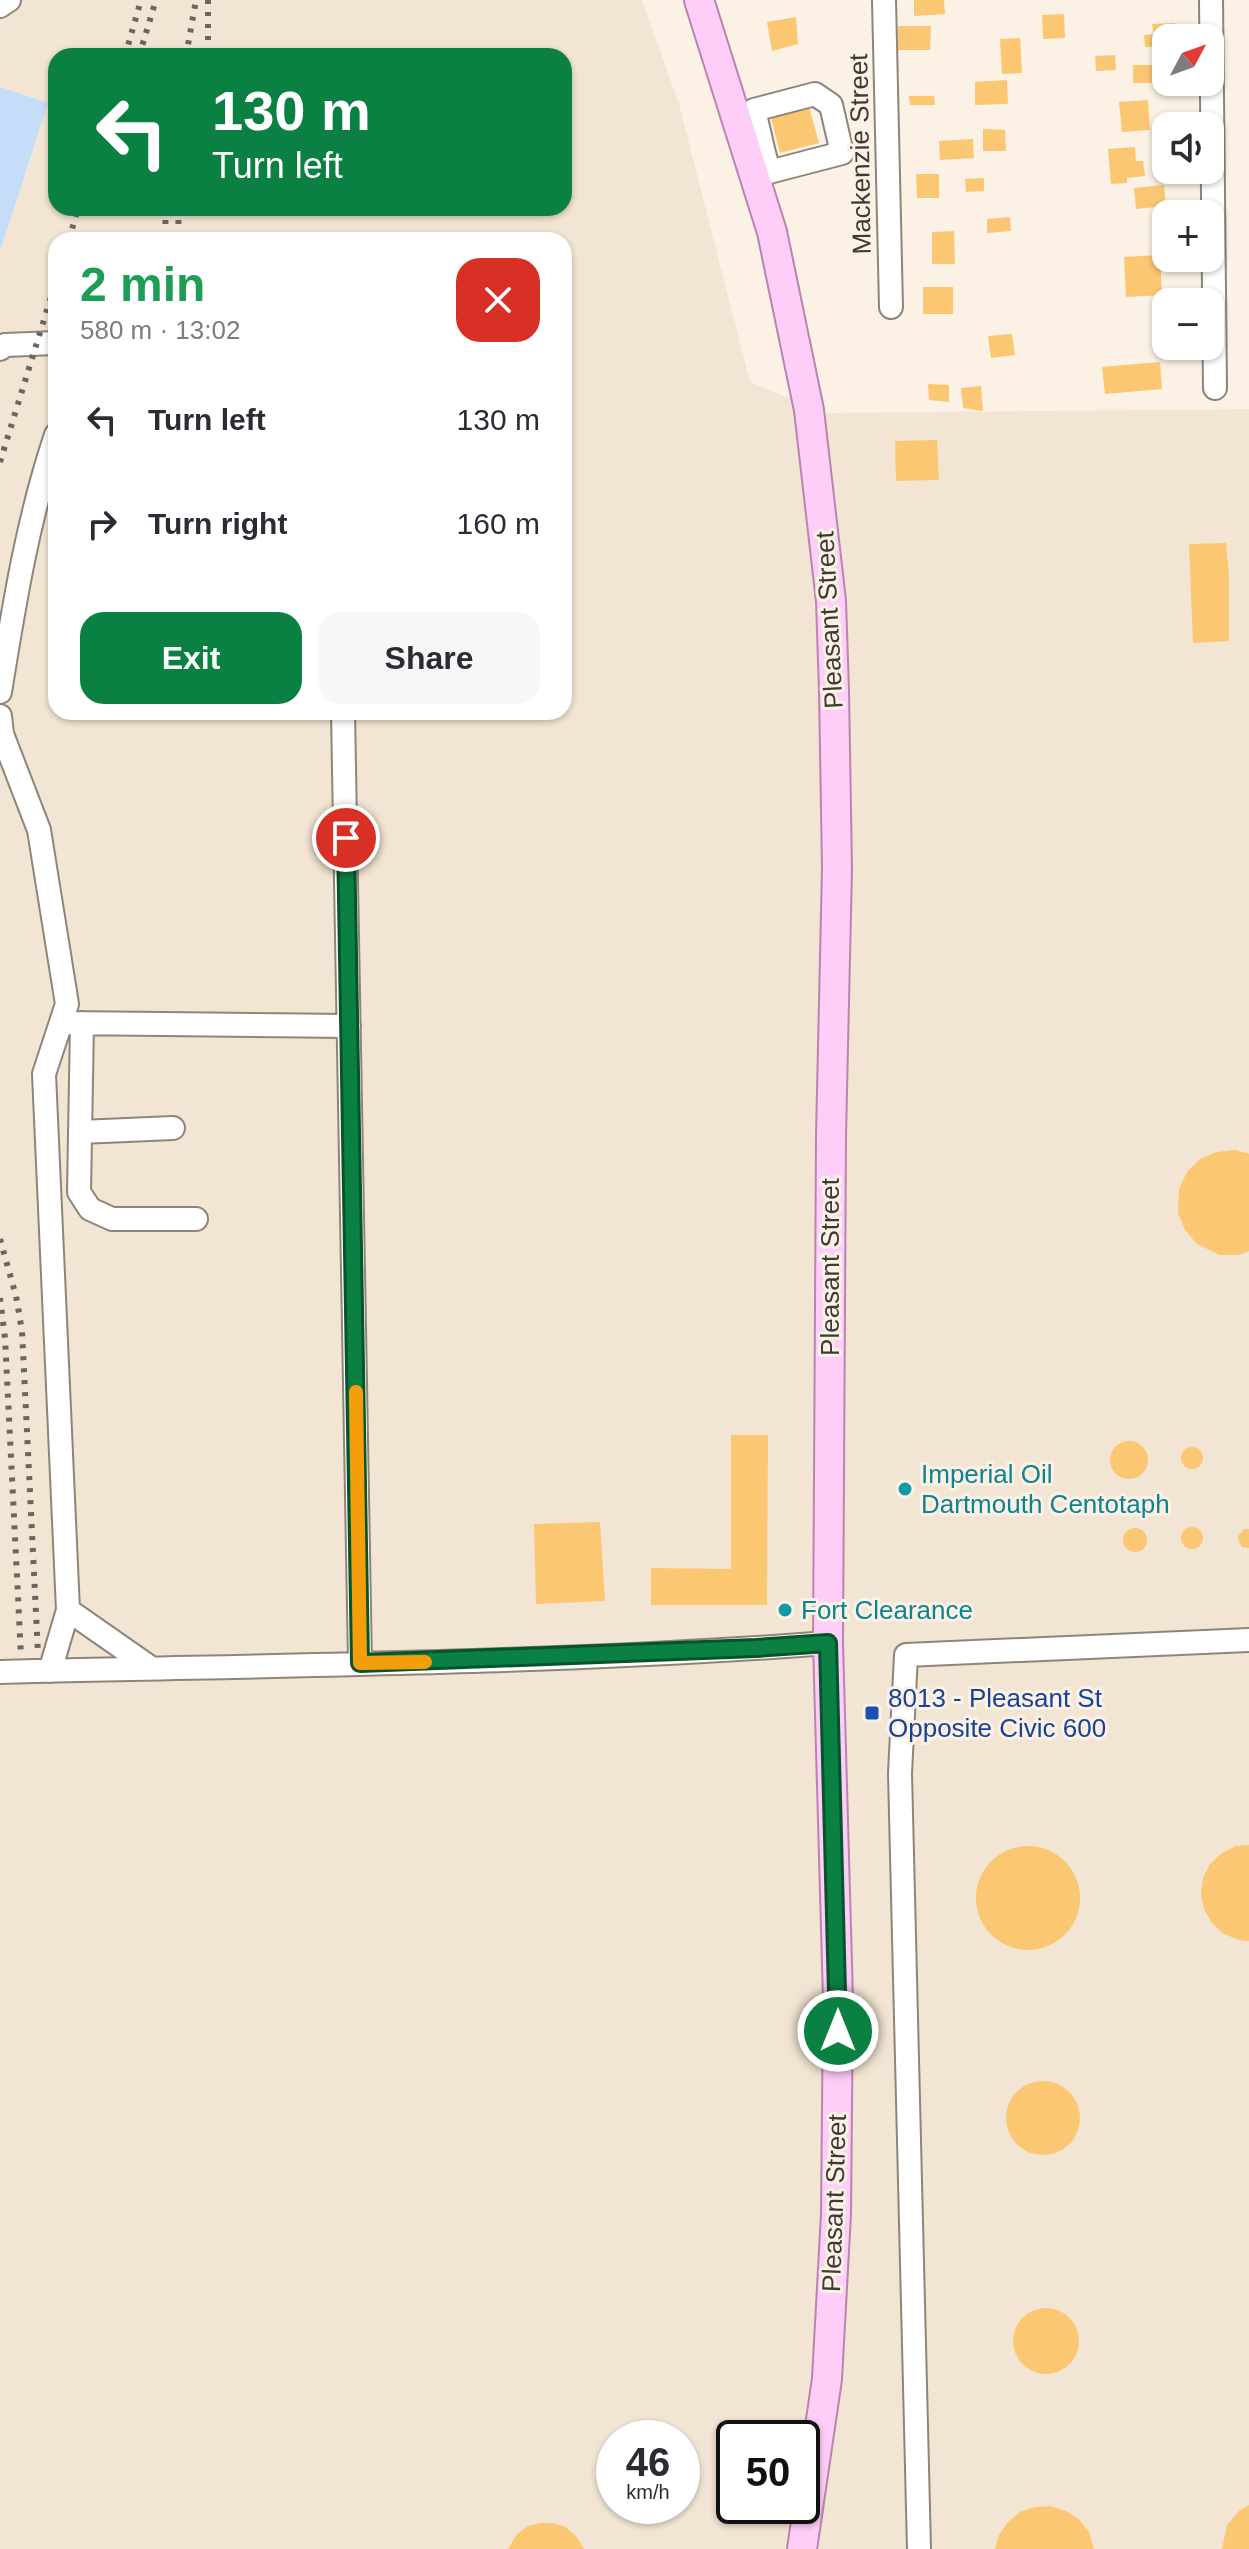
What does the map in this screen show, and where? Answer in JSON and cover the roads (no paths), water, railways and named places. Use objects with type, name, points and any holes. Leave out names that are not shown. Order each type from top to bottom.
[{"type":"main road","name":"Pleasant Street","points":[[699,0],[756,152],[809,410],[831,601],[837,868],[831,1151],[828,1643],[838,2000],[836,2214],[827,2379],[802,2549]]},
{"type":"street","points":[[0,6],[9,0]]},
{"type":"street","name":"Mackenzie Street","points":[[884,0],[891,307]]},
{"type":"street","points":[[1211,0],[1215,388]]},
{"type":"street","points":[[0,349],[5,345],[48,343]]},
{"type":"street","points":[[0,692],[17,589],[48,459]]},
{"type":"street","points":[[0,716],[2,734],[39,830],[71,1023],[80,1132],[79,1192],[90,1209],[112,1219],[196,1219]]},
{"type":"street","points":[[343,720],[360,1663]]},
{"type":"street","points":[[71,1023],[349,1026]]},
{"type":"street","points":[[50,1671],[68,1610],[44,1074],[71,1023]]},
{"type":"street","points":[[80,1132],[173,1128]]},
{"type":"street","points":[[68,1610],[151,1668]]},
{"type":"street","points":[[919,2549],[900,1773],[906,1655],[1249,1640]]},
{"type":"street","points":[[0,1672],[360,1663],[828,1643]]},
{"type":"water","points":[[0,87],[48,103],[0,251]]},
{"type":"railway","points":[[127,48],[141,0]]},
{"type":"railway","points":[[141,48],[156,0]]},
{"type":"railway","points":[[187,48],[196,0]]},
{"type":"railway","points":[[208,0],[208,48]]},
{"type":"railway","points":[[71,232],[76,216]]},
{"type":"railway","points":[[165,216],[166,232]]},
{"type":"railway","points":[[178,216],[179,232]]},
{"type":"railway","points":[[0,462],[48,307]]},
{"type":"railway","points":[[0,1239],[22,1331],[38,1654]]},
{"type":"railway","points":[[0,1298],[5,1338],[21,1656]]},
{"type":"place","name":"Imperial Oil Dartmouth Centotaph","points":[[905,1489]]},
{"type":"place","name":"Fort Clearance","points":[[785,1610]]},
{"type":"place","name":"8013 - Pleasant St Opposite Civic 600","points":[[872,1713]]}]
